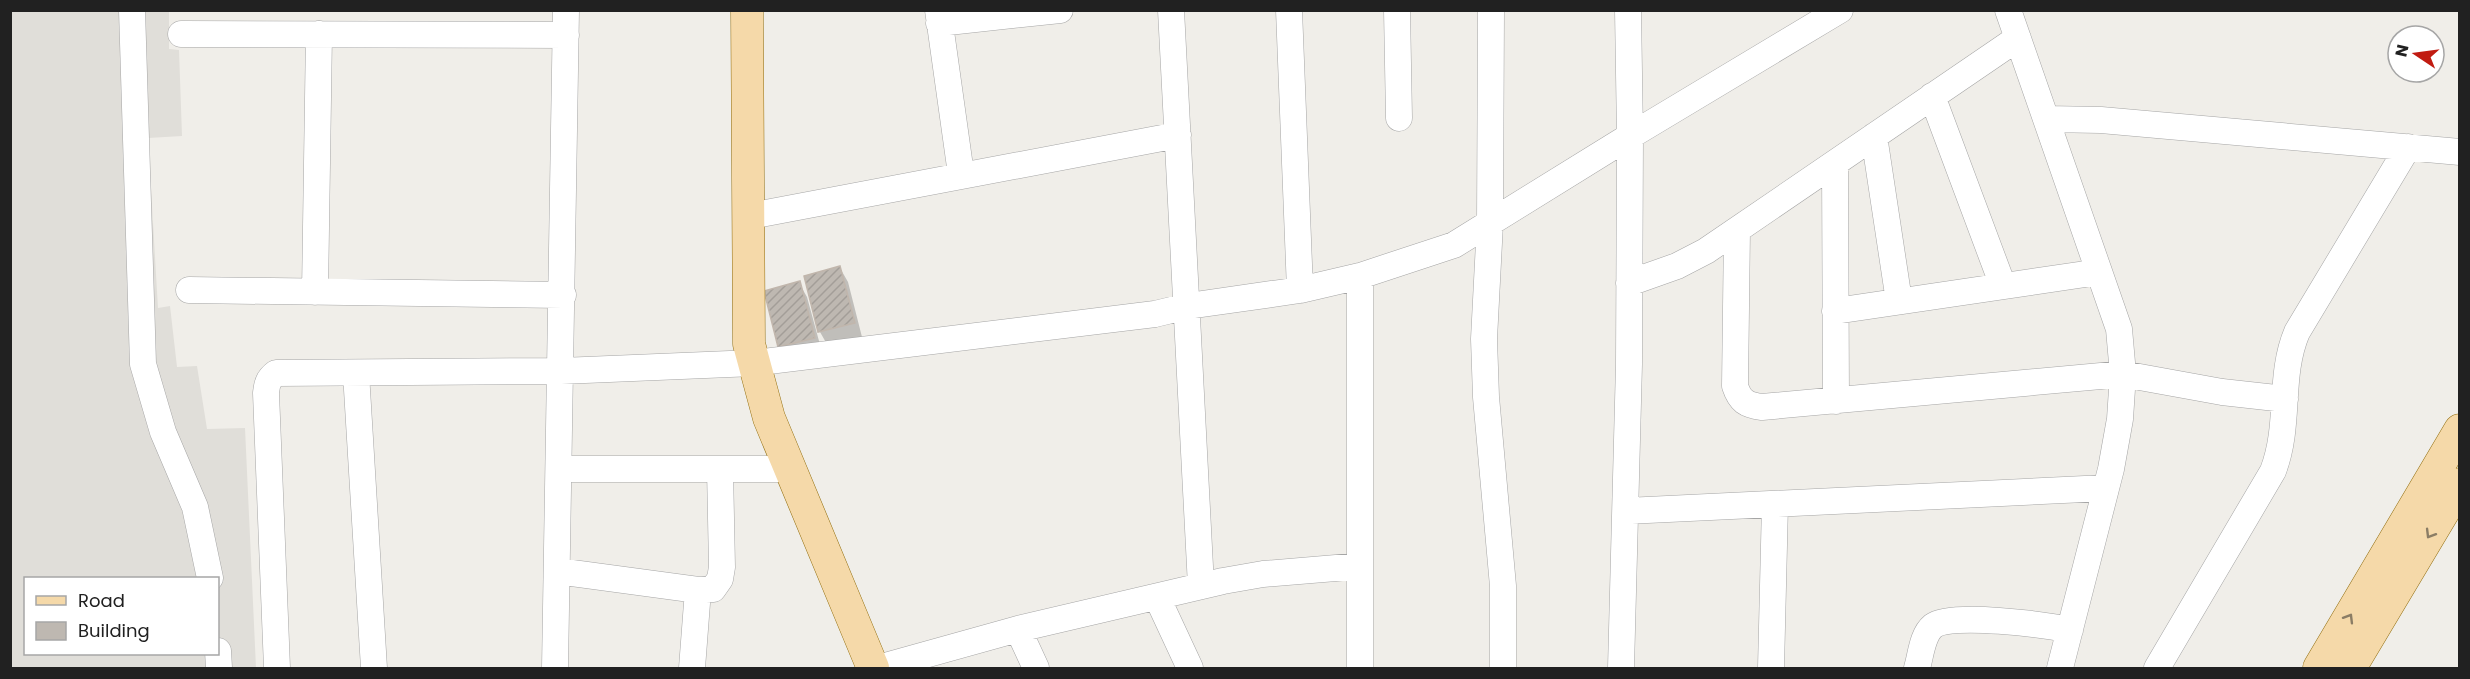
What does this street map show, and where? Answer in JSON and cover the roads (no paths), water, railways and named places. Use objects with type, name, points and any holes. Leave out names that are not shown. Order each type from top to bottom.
[{"type":"main road","points":[[747,10],[749,344],[769,418],[873,669]]},
{"type":"main road","points":[[2319,669],[2460,430]]},
{"type":"main road","points":[[2350,669],[2460,484]]},
{"type":"street","points":[[132,10],[143,364],[163,432],[195,507],[210,577]]},
{"type":"street","points":[[961,174],[939,17],[1060,10]]},
{"type":"street","points":[[1171,10],[1201,586]]},
{"type":"street","points":[[1289,10],[1300,290]]},
{"type":"street","points":[[1397,10],[1399,118]]},
{"type":"street","points":[[1491,10],[1490,223],[1484,339],[1486,397],[1503,586],[1503,669]]},
{"type":"street","points":[[1622,669],[1629,283],[1628,10]]},
{"type":"street","points":[[277,669],[267,384],[270,377],[276,373],[561,371],[754,363],[1155,314],[1188,306],[1300,290],[1360,276],[1454,245],[1840,10]]},
{"type":"street","points":[[2008,10],[2119,329],[2123,374],[2120,419],[2106,488],[2070,630],[2064,667]]},
{"type":"street","points":[[181,34],[319,34],[566,23],[555,669]]},
{"type":"street","points":[[315,292],[319,34]]},
{"type":"street","points":[[1629,283],[1677,266],[1706,251],[2018,38]]},
{"type":"street","points":[[1932,96],[2003,286]]},
{"type":"street","points":[[2046,119],[2113,121],[2460,152]]},
{"type":"street","points":[[750,216],[961,174],[1178,135]]},
{"type":"street","points":[[1874,136],[1899,301]]},
{"type":"street","points":[[2157,669],[2273,471],[2282,441],[2288,352],[2296,332],[2408,147]]},
{"type":"street","points":[[1835,163],[1836,401]]},
{"type":"street","points":[[1737,230],[1735,386],[1739,399],[1749,406],[1836,401],[2123,374],[2222,392],[2286,399]]},
{"type":"street","points":[[1835,311],[2099,272]]},
{"type":"street","points":[[1360,276],[1360,669]]},
{"type":"street","points":[[189,290],[563,295]]},
{"type":"street","points":[[356,373],[374,669]]},
{"type":"street","points":[[560,469],[790,469]]},
{"type":"street","points":[[557,570],[698,590],[712,589],[720,579],[720,469]]},
{"type":"street","points":[[1626,512],[2106,488]]},
{"type":"street","points":[[1771,669],[1775,504]]},
{"type":"street","points":[[878,669],[1018,630],[1201,586],[1263,574],[1360,566]]},
{"type":"street","points":[[692,669],[698,590]]},
{"type":"street","points":[[1157,597],[1190,669]]},
{"type":"street","points":[[1917,669],[1930,629],[1935,624],[1946,621],[2012,621],[2070,630]]},
{"type":"street","points":[[1018,630],[1036,669]]}]
